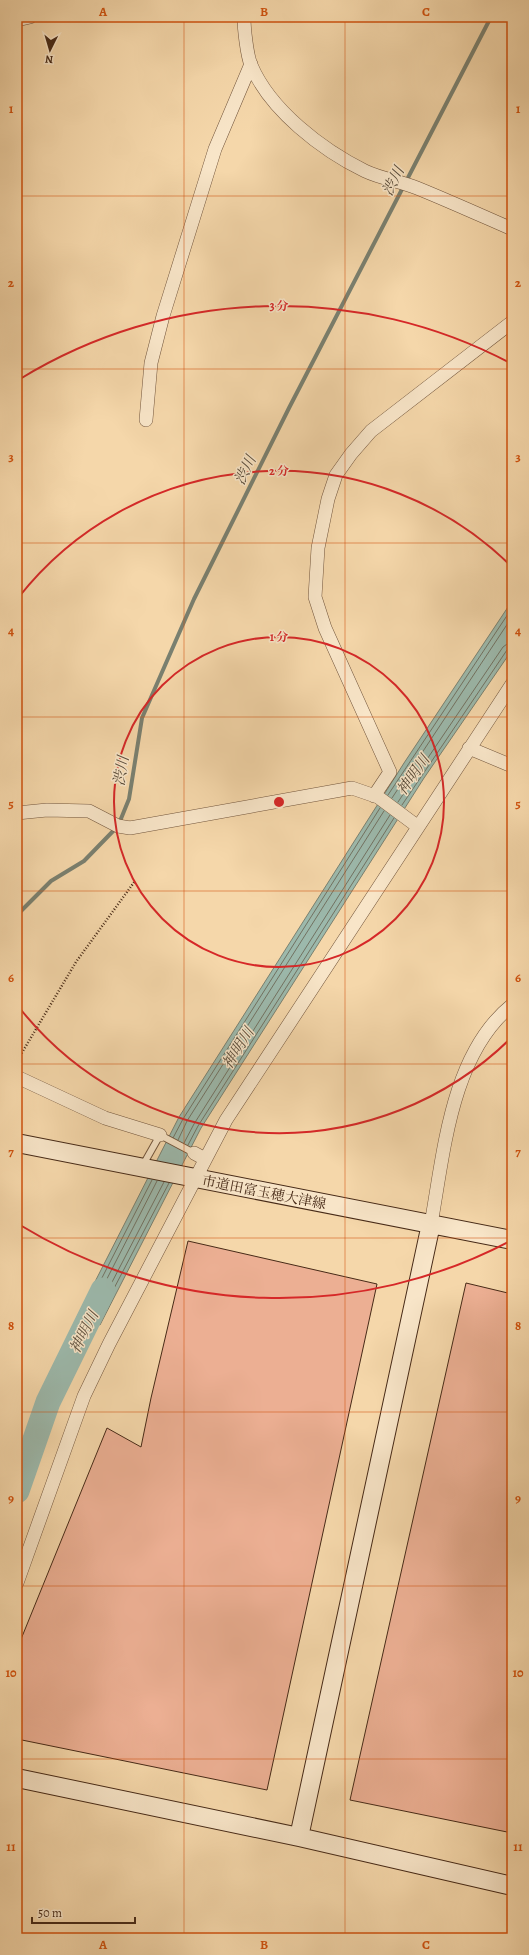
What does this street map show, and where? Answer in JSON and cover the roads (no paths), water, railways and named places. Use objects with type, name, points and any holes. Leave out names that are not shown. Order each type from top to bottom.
[{"type":"street","points":[[17,20],[30,17]]},
{"type":"street","points":[[244,17],[251,64],[270,96],[300,127],[326,149],[365,171],[394,182],[415,187],[512,229]]},
{"type":"street","points":[[146,420],[151,363],[163,316],[215,149],[251,64]]},
{"type":"street","points":[[376,796],[390,772],[325,628],[315,597],[318,548],[328,499],[336,474],[371,431],[512,322]]},
{"type":"street","points":[[17,1582],[21,1550],[84,1396],[199,1156],[226,1120],[413,822],[469,748],[512,684]]},
{"type":"street","points":[[469,748],[512,766]]},
{"type":"street","points":[[17,813],[47,810],[89,811],[118,826],[130,828],[352,788],[376,796],[413,822]]},
{"type":"street","points":[[299,1837],[430,1224],[454,1103],[463,1076],[474,1052],[500,1015],[512,1005]]},
{"type":"street","points":[[17,1077],[106,1118],[162,1137]]},
{"type":"street","name":"市道田富玉穂大津線","points":[[17,1143],[189,1178],[512,1240]]},
{"type":"street","points":[[17,1778],[299,1837],[512,1886]]},
{"type":"lane","points":[[144,1169],[162,1137],[199,1156]]},
{"type":"water","points":[[512,601],[512,650],[424,778],[201,1128],[100,1325],[77,1317],[179,1117],[404,763]]},
{"type":"waterway","name":"渋川","points":[[17,915],[51,881],[84,861],[118,826],[129,799],[142,718],[194,599],[289,408],[491,17]]},
{"type":"waterway","name":"神明川","points":[[17,1491],[48,1402],[103,1290]]}]
